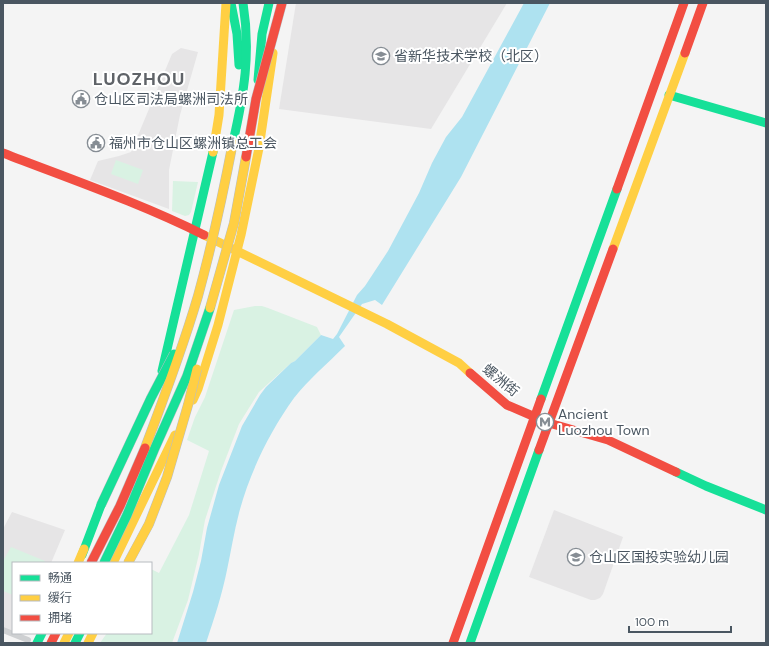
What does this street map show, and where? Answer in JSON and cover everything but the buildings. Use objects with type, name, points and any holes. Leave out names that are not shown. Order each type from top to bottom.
[{"type":"main road","points":[[80,559],[108,502],[144,421],[162,372],[206,182],[217,125],[226,3]]},
{"type":"main road","points":[[231,3],[237,29],[239,62],[237,108],[233,142]]},
{"type":"main road","points":[[92,562],[121,505],[156,419],[179,358],[207,264],[226,185],[241,102],[246,63],[247,29],[243,3]]},
{"type":"main road","points":[[104,562],[128,515],[154,450],[188,376],[213,298],[234,223],[242,182],[256,99],[262,34],[269,3]]},
{"type":"main road","points":[[256,99],[282,3]]},
{"type":"main road","points":[[113,562],[198,389],[218,325],[237,252],[259,148],[282,3]]},
{"type":"main road","points":[[453,643],[684,3]]},
{"type":"main road","points":[[470,643],[702,3]]},
{"type":"main road","points":[[669,95],[766,123]]},
{"type":"main road","name":"螺洲街","points":[[3,153],[178,222],[380,321],[459,363],[507,405],[549,423],[608,440],[706,486],[766,510]]},
{"type":"main road","points":[[80,559],[101,505],[151,398],[189,324]]},
{"type":"main road","points":[[129,562],[149,524],[167,477],[188,405],[202,347],[204,325]]},
{"type":"main road","points":[[32,642],[41,634]]},
{"type":"main road","points":[[51,643],[56,634]]},
{"type":"main road","points":[[64,643],[68,634]]},
{"type":"main road","points":[[75,643],[80,634]]},
{"type":"main road","points":[[88,643],[92,634]]},
{"type":"street","points":[[13,634],[32,642]]},
{"type":"shaded area","name":"省新华技术学校（北区）","points":[[296,3],[507,3],[431,129],[279,109]]},
{"type":"shaded area","points":[[181,48],[198,52],[180,115],[169,170],[169,209],[90,180],[98,161],[131,152],[172,54]]},
{"type":"shaded area","name":"仓山区国投实验幼儿园","points":[[554,510],[623,537],[603,594],[600,598],[591,600],[529,577]]},
{"type":"shaded area","points":[[12,512],[65,530],[51,562],[12,562],[12,632],[3,628],[3,529]]},
{"type":"green space","points":[[116,160],[143,170],[138,184],[111,174]]},
{"type":"green space","points":[[173,181],[198,182],[189,215],[185,216],[172,211]]},
{"type":"green space","points":[[262,306],[317,327],[321,335],[295,361],[259,392],[239,424],[221,471],[205,520],[188,600],[172,643],[100,643],[106,634],[152,634],[152,570],[159,573],[189,515],[209,451],[187,440],[195,417],[205,397],[234,310]]},
{"type":"green space","points":[[11,547],[45,561],[12,562],[12,595],[3,591],[3,561]]},
{"type":"water","points":[[524,3],[550,3],[461,177],[382,305],[375,300],[362,304],[339,337],[345,346],[300,391],[277,424],[254,468],[243,498],[223,589],[206,643],[177,643],[193,592],[207,528],[219,485],[242,426],[266,387],[321,335],[333,339],[337,334],[357,295],[365,286],[388,251],[419,193],[432,163],[446,137],[462,117]]},
{"type":"traffic: fast","points":[[231,3],[237,34],[239,65]]},
{"type":"traffic: fast","points":[[233,142],[245,73],[246,39],[243,3]]},
{"type":"traffic: fast","points":[[258,80],[262,34],[269,3]]},
{"type":"traffic: fast","points":[[669,95],[766,123]]},
{"type":"traffic: fast","points":[[162,371],[213,152]]},
{"type":"traffic: fast","points":[[541,399],[617,189]]},
{"type":"traffic: fast","points":[[104,562],[127,515],[187,376],[210,308]]},
{"type":"traffic: fast","points":[[101,505],[151,398],[174,354]]},
{"type":"traffic: fast","points":[[470,643],[539,450]]},
{"type":"traffic: fast","points":[[676,472],[706,486],[766,510]]},
{"type":"traffic: fast","points":[[82,555],[101,505]]},
{"type":"traffic: fast","points":[[37,643],[42,634]]},
{"type":"traffic: fast","points":[[75,643],[80,634]]},
{"type":"traffic: slow","points":[[213,152],[219,115],[226,3]]},
{"type":"traffic: slow","points":[[193,400],[198,389],[218,325],[241,235],[259,148],[273,53]]},
{"type":"traffic: slow","points":[[613,249],[685,53]]},
{"type":"traffic: slow","points":[[145,448],[180,353],[198,296],[217,219],[233,142]]},
{"type":"traffic: slow","points":[[210,308],[234,223],[246,157]]},
{"type":"traffic: slow","points":[[204,235],[387,324],[459,363],[470,373]]},
{"type":"traffic: slow","points":[[129,562],[149,524],[167,477],[197,369]]},
{"type":"traffic: slow","points":[[113,562],[175,435]]},
{"type":"traffic: slow","points":[[78,562],[84,549]]},
{"type":"traffic: slow","points":[[64,643],[68,634]]},
{"type":"traffic: slow","points":[[88,643],[92,634]]},
{"type":"traffic: jam","points":[[246,157],[256,99],[282,3]]},
{"type":"traffic: jam","points":[[617,189],[684,3]]},
{"type":"traffic: jam","points":[[685,53],[703,3]]},
{"type":"traffic: jam","points":[[3,153],[155,212],[204,235]]},
{"type":"traffic: jam","points":[[539,450],[613,249]]},
{"type":"traffic: jam","points":[[470,373],[507,405],[549,423],[608,440],[676,472]]},
{"type":"traffic: jam","points":[[453,643],[541,399]]},
{"type":"traffic: jam","points":[[92,562],[120,506],[145,448]]},
{"type":"traffic: jam","points":[[51,643],[56,634]]},
{"type":"place","name":"省新华技术学校（北区）","points":[[381,56]]},
{"type":"place","name":"仓山区司法局螺洲司法所","points":[[81,99]]},
{"type":"place","name":"福州市仓山区螺洲镇总工会","points":[[96,143]]},
{"type":"place","name":"Ancient Luozhou Town","points":[[545,422]]},
{"type":"place","name":"仓山区国投实验幼儿园","points":[[576,557]]},
{"type":"district","name":"LUOZHOU","points":[[139,79]]}]
